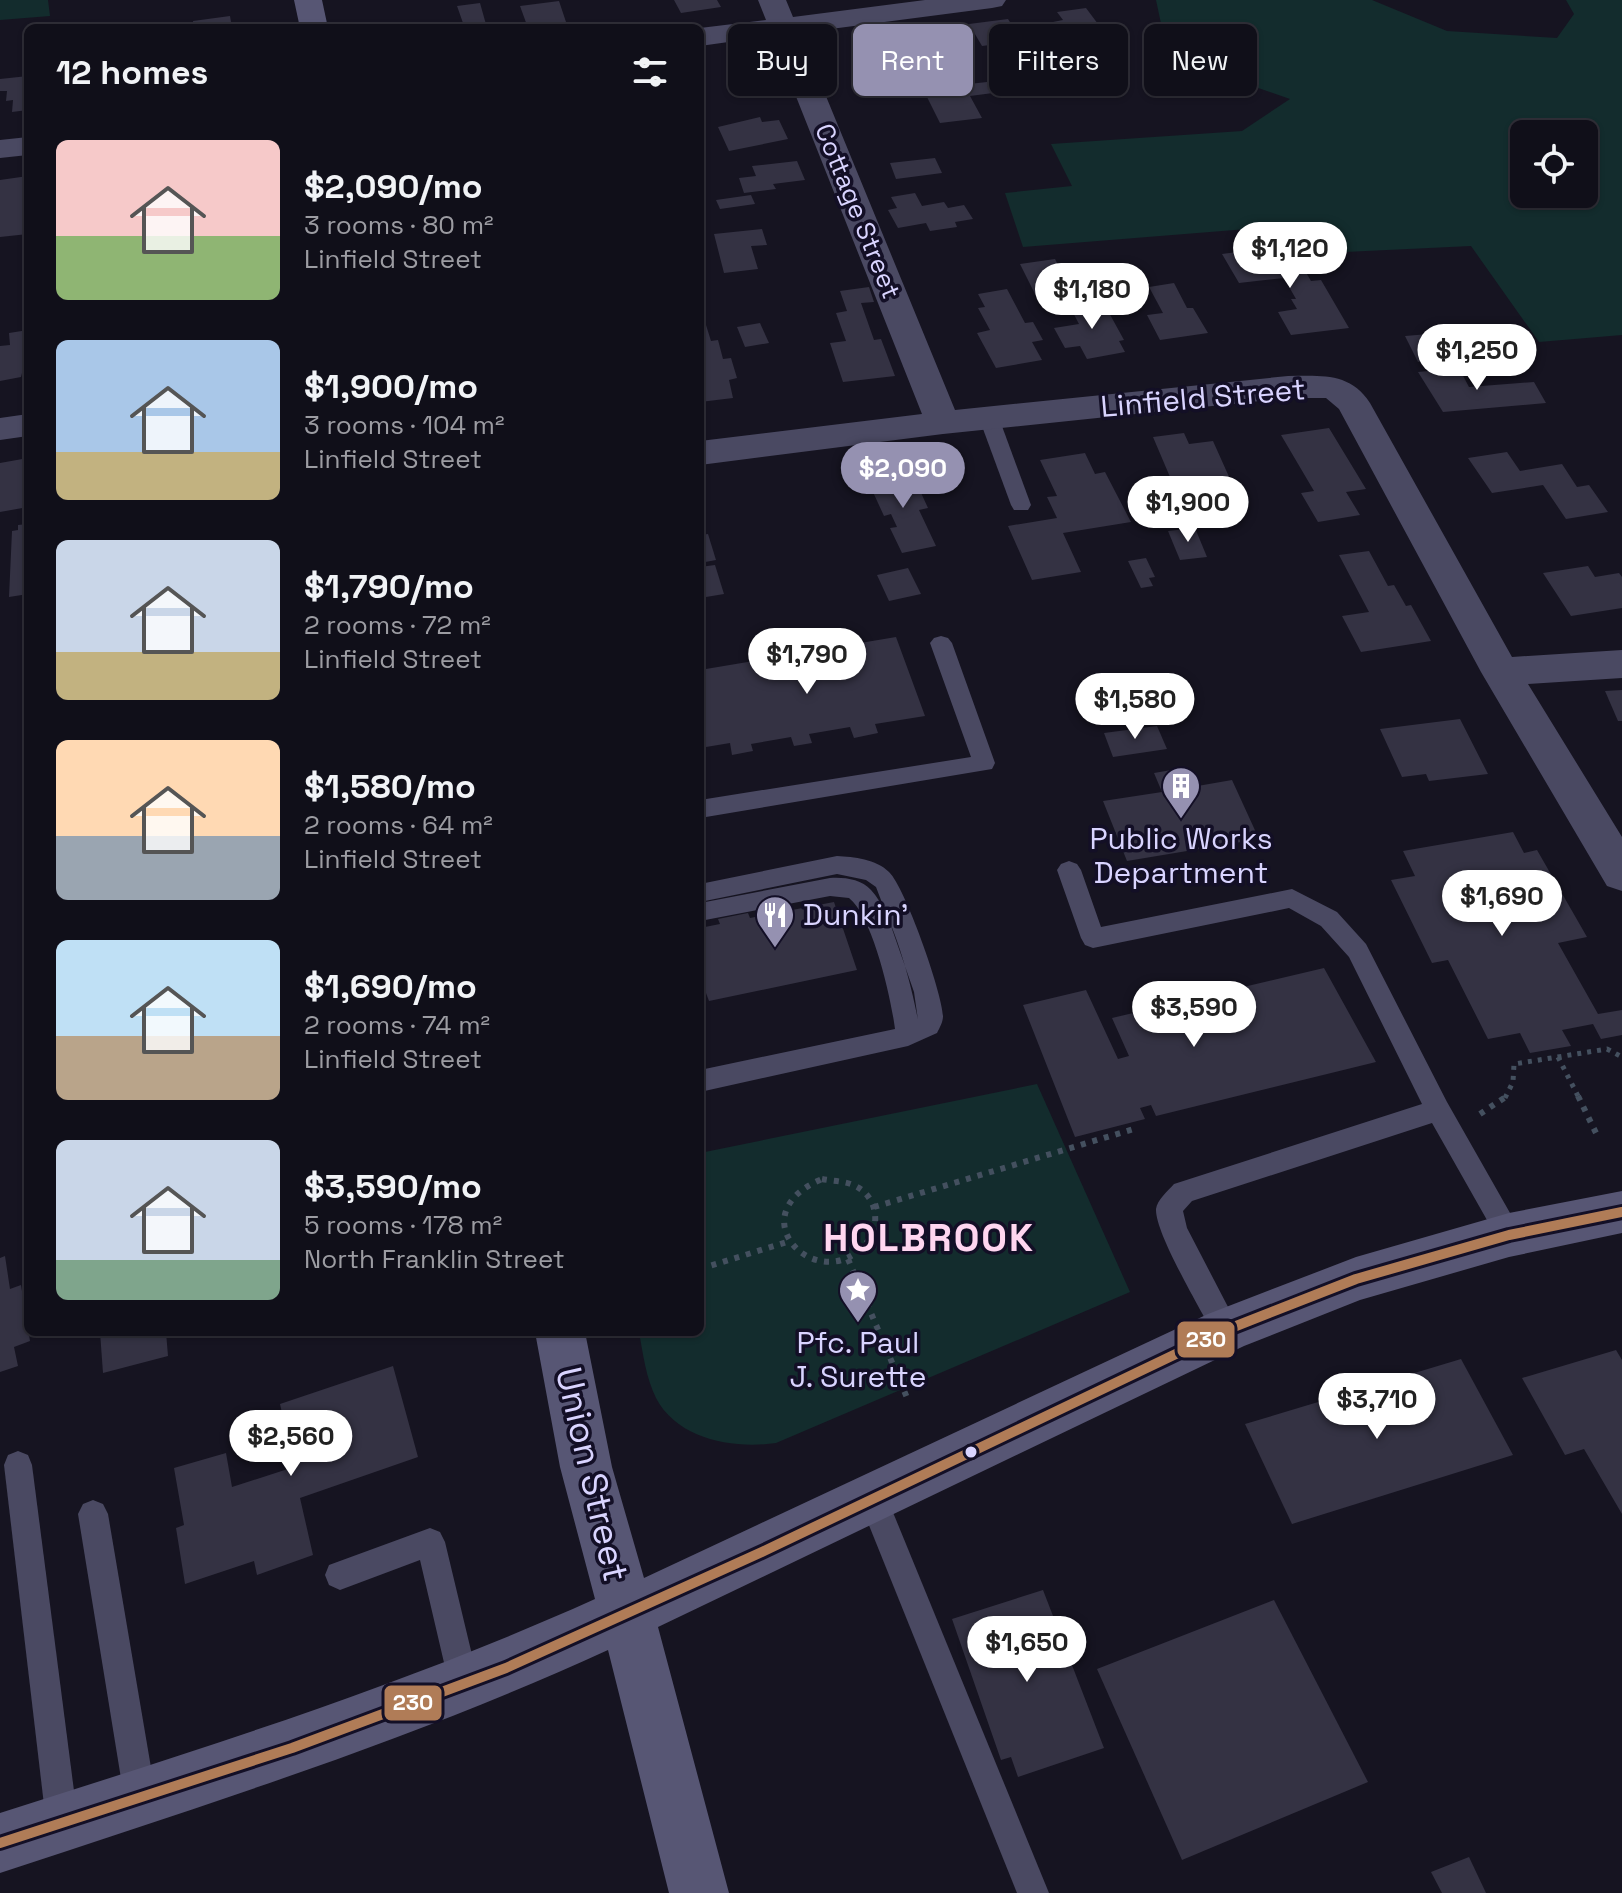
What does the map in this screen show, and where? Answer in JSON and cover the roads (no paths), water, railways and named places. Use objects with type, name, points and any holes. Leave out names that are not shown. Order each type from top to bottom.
[{"type":"main road","points":[[308,0],[313,24]]},
{"type":"main road","points":[[0,1843],[292,1748],[464,1684],[627,1615],[1226,1330],[1367,1275],[1509,1235],[1621,1213]]},
{"type":"main road","name":"Union Street","points":[[561,1336],[586,1467],[675,1791],[699,1893]]},
{"type":"street","points":[[704,36],[777,13],[992,0]]},
{"type":"street","name":"Cottage Street","points":[[777,13],[943,423]]},
{"type":"street","points":[[0,149],[24,146]]},
{"type":"street","name":"Linfield Street","points":[[704,453],[989,418],[1288,387],[1334,387],[1353,403],[1501,672],[1622,874]]},
{"type":"street","points":[[0,429],[24,426]]},
{"type":"street","points":[[1501,672],[1622,664]]},
{"type":"lane","points":[[989,418],[1021,505]]},
{"type":"lane","points":[[704,808],[984,763],[941,643]]},
{"type":"lane","points":[[704,892],[837,865],[859,868],[877,875],[892,898],[931,1011],[926,1028],[908,1036],[704,1080]]},
{"type":"lane","points":[[1069,870],[1093,938],[1292,898],[1329,919],[1358,951],[1438,1110],[1509,1235]]},
{"type":"lane","points":[[704,911],[830,887],[859,892],[871,909],[904,1005],[908,1036]]},
{"type":"lane","points":[[1226,1330],[1174,1230],[1169,1208],[1174,1199],[1183,1192],[1438,1110]]},
{"type":"lane","points":[[18,1465],[62,1822]]},
{"type":"lane","points":[[873,1498],[1033,1893]]},
{"type":"lane","points":[[93,1514],[140,1797]]},
{"type":"lane","points":[[340,1575],[430,1542],[464,1684]]},
{"type":"place","name":"Public Works Department","points":[[1181,820]]},
{"type":"place","name":"Dunkin'","points":[[775,949]]},
{"type":"place","name":"Pfc. Paul J. Surette","points":[[858,1324]]},
{"type":"district","name":"HOLBROOK","points":[[929,1238]]}]
